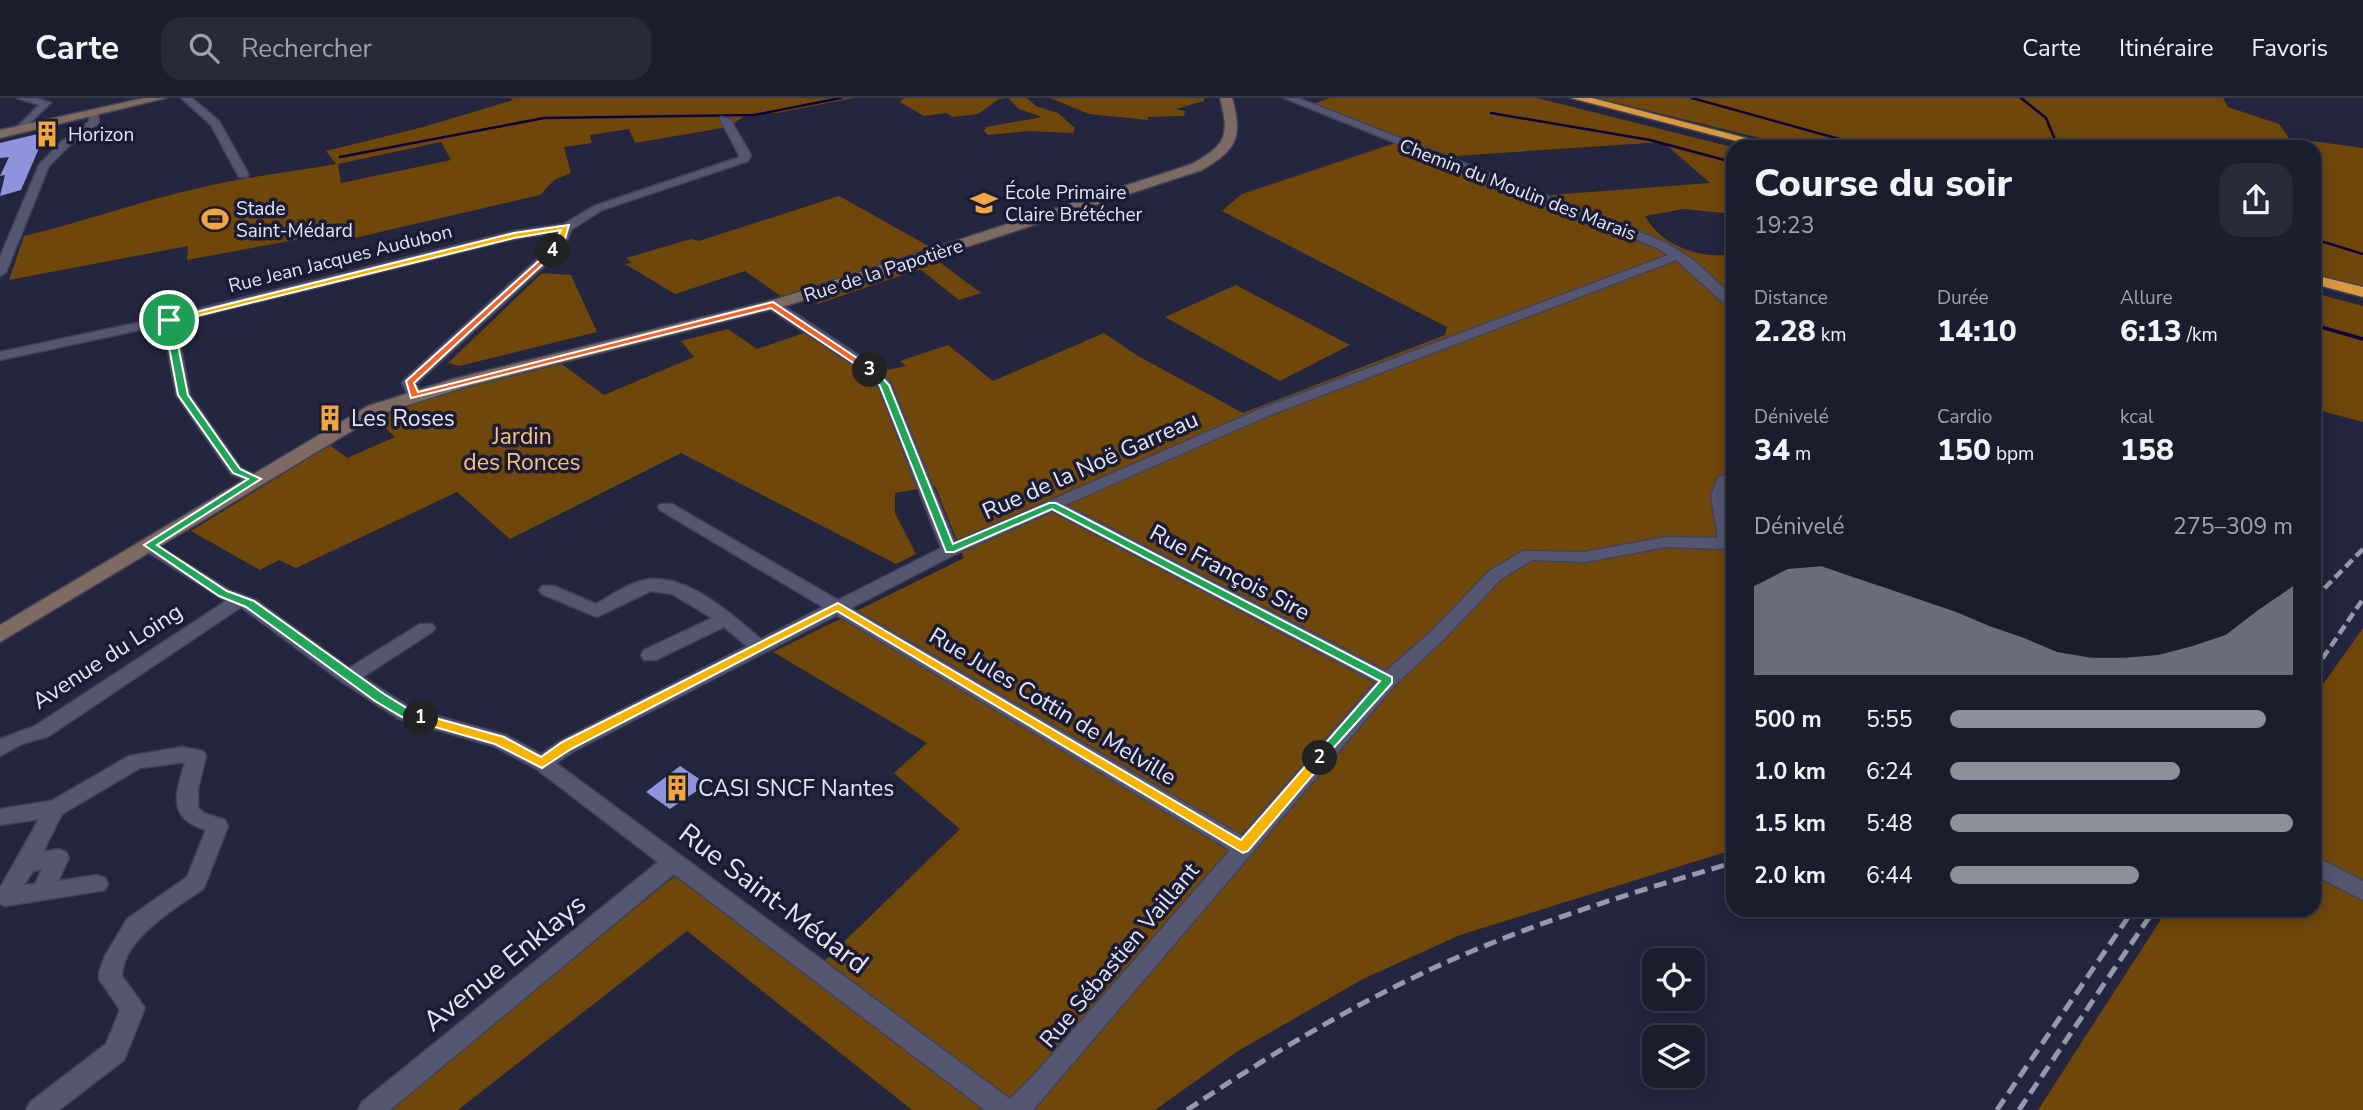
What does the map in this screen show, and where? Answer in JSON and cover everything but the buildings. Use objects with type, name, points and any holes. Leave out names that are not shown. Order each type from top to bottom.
[{"type":"highway","points":[[1557,98],[1726,140]]},
{"type":"highway","points":[[1577,98],[1747,140]]},
{"type":"highway","points":[[2321,282],[2363,292]]},
{"type":"highway","points":[[2321,288],[2363,298]]},
{"type":"street","points":[[19,130],[46,103],[22,98]]},
{"type":"street","points":[[186,98],[215,123],[243,175]]},
{"type":"street","name":"Rue de la Papotière","points":[[0,635],[374,410],[415,396],[773,305],[1197,167],[1229,145],[1234,128],[1226,98]]},
{"type":"street","name":"Chemin du Moulin des Marais","points":[[1289,98],[1661,245],[1678,254],[1726,298]]},
{"type":"street","points":[[0,132],[94,115],[154,99]]},
{"type":"street","points":[[0,272],[44,165],[65,144],[94,122],[94,115]]},
{"type":"street","points":[[415,396],[409,383],[559,246],[567,227],[598,208],[744,159],[747,155],[725,119]]},
{"type":"street","name":"Rue Jean Jacques Audubon","points":[[0,356],[169,320],[514,235],[567,227]]},
{"type":"street","name":"Rue de la Noë Garreau","points":[[542,763],[567,746],[950,550],[1265,412],[1678,254]]},
{"type":"street","points":[[773,305],[864,366],[884,385],[950,550]]},
{"type":"street","points":[[169,320],[183,395],[236,471],[256,479]]},
{"type":"street","points":[[1726,480],[1719,495],[1726,528]]},
{"type":"street","name":"Rue François Sire","points":[[1052,505],[1388,680]]},
{"type":"street","name":"Rue Jules Cottin de Melville","points":[[666,507],[1243,848]]},
{"type":"street","name":"Rue Sébastien Vaillant","points":[[1016,1110],[1044,1082],[1388,680],[1438,635],[1495,575],[1530,555],[1585,557],[1666,542],[1726,547]]},
{"type":"street","name":"Rue Saint-Médard","points":[[149,545],[223,594],[240,600],[406,714],[499,740],[542,763],[675,860],[1005,1110]]},
{"type":"street","points":[[548,590],[597,611],[626,593],[653,585],[669,586],[726,619],[759,647]]},
{"type":"street","name":"Avenue du Loing","points":[[0,749],[15,739],[42,731],[240,600]]},
{"type":"street","points":[[650,655],[726,619]]},
{"type":"street","points":[[349,677],[426,628]]},
{"type":"street","points":[[0,817],[55,808],[126,764],[192,754],[196,762],[187,787],[190,810],[197,818],[218,826],[195,883],[135,926],[116,956],[110,972],[111,979],[133,1008],[115,1052],[39,1110]]},
{"type":"street","points":[[55,808],[6,897],[97,884]]},
{"type":"street","points":[[26,863],[58,858],[42,892]]},
{"type":"street","name":"Avenue Enklays","points":[[371,1110],[675,860]]},
{"type":"street","points":[[2321,868],[2363,891]]},
{"type":"green space","points":[[510,98],[854,98],[777,113],[748,114],[728,127],[635,143],[629,129],[590,135],[592,143],[564,147],[571,173],[554,180],[540,195],[350,239],[348,230],[187,260],[188,246],[9,280],[24,236],[199,188],[336,164],[326,151],[423,127],[513,100]],"holes":[[[441,142],[451,160],[341,183],[338,164]]]},
{"type":"green space","points":[[904,98],[1008,98],[999,99],[978,114],[953,117],[946,113],[924,116],[900,102]]},
{"type":"green space","points":[[1008,98],[1027,98],[1036,106],[1058,113],[1075,128],[1073,133],[1028,131],[988,135],[984,131],[986,127],[1042,117],[1019,109]]},
{"type":"green space","points":[[1050,98],[1204,98],[1204,101],[1176,109],[1185,111],[1184,116],[1147,117],[1149,120],[1089,114]]},
{"type":"green space","name":"Jardin des Ronces","points":[[1330,98],[1537,98],[1726,145],[1726,213],[1684,209],[1645,216],[1661,235],[1682,248],[1707,255],[1726,254],[1726,852],[1460,935],[1363,979],[1238,1051],[1155,1110],[912,1110],[687,931],[458,1110],[388,1110],[675,876],[810,975],[960,829],[894,773],[927,743],[773,652],[964,558],[935,486],[895,493],[895,513],[916,554],[896,564],[681,453],[510,539],[457,492],[296,568],[279,560],[260,570],[191,531],[330,445],[347,458],[395,437],[375,418],[443,392],[559,362],[604,395],[694,357],[681,341],[728,329],[757,349],[804,333],[868,374],[906,366],[900,361],[948,345],[993,381],[1104,333],[1138,356],[1243,413],[1445,335],[1447,327],[1222,211],[1242,194],[1398,142],[1307,106]],"holes":[[[1663,142],[1710,183],[1537,196],[1440,157]]]},
{"type":"green space","points":[[1597,98],[2223,98],[2228,107],[2279,124],[2289,138],[2304,140],[1768,140]]},
{"type":"green space","points":[[2321,142],[2363,148],[2363,287],[2321,276]]},
{"type":"green space","points":[[839,196],[932,248],[782,297],[745,271],[675,294],[625,264],[632,263],[626,258],[691,239],[699,241]]},
{"type":"green space","points":[[934,258],[981,293],[959,300],[920,269],[818,304],[810,298]]},
{"type":"green space","points":[[542,273],[571,275],[597,332],[459,366],[448,363]]},
{"type":"green space","points":[[1236,285],[1350,345],[1280,381],[1165,317]]},
{"type":"green space","points":[[2321,295],[2363,306],[2363,422],[2321,411]]},
{"type":"green space","points":[[2363,628],[2363,1110],[2038,1110],[2162,917],[2321,917],[2321,687]]},
{"type":"waterway","points":[[340,157],[544,118],[754,115],[841,98]]},
{"type":"waterway","points":[[1692,98],[1843,140]]},
{"type":"waterway","points":[[2021,98],[2046,118],[2055,140]]},
{"type":"waterway","points":[[1491,113],[1650,140],[1726,160]]},
{"type":"waterway","points":[[2321,241],[2363,254]]},
{"type":"waterway","points":[[2321,327],[2363,339]]},
{"type":"railway","points":[[2321,592],[2363,549]]},
{"type":"railway","points":[[2321,661],[2363,599]]},
{"type":"railway","points":[[1187,1110],[1325,1024],[1433,968],[1567,915],[1726,865]]},
{"type":"railway","points":[[1997,1110],[2128,917]]},
{"type":"railway","points":[[2019,1110],[2149,917]]},
{"type":"place","name":"Horizon","points":[[47,134]]},
{"type":"place","name":"École Primaire Claire Brétécher","points":[[984,203]]},
{"type":"place","name":"Stade Saint-Médard","points":[[215,219]]},
{"type":"place","name":"Les Roses","points":[[330,418]]},
{"type":"place","name":"CASI SNCF Nantes","points":[[677,788]]},
{"type":"route","points":[[567,227],[559,246],[409,383],[415,396],[773,305],[864,366],[884,385],[950,550],[1052,505],[1388,680],[1243,848],[838,607],[567,746],[542,763],[499,740],[406,714],[349,677],[250,604],[223,594],[149,545],[256,479],[236,471],[183,395],[169,320],[514,235],[567,227]]}]
